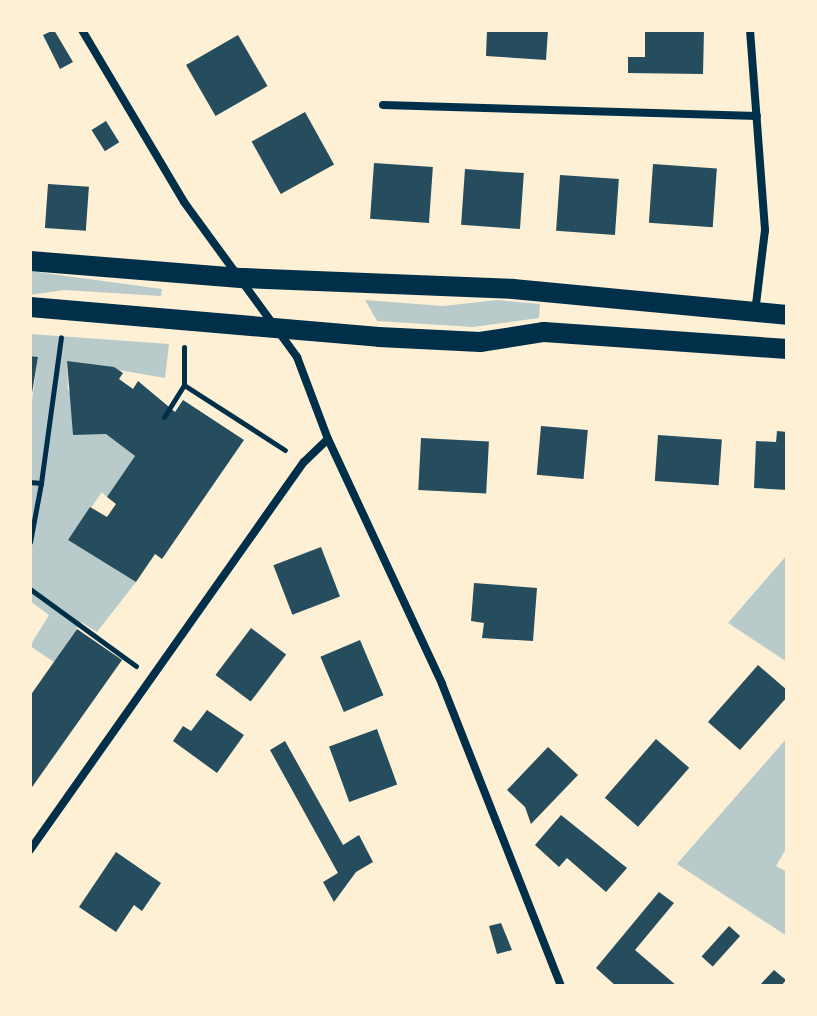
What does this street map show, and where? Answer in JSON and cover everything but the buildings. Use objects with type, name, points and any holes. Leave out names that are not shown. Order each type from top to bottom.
[{"type":"main road","points":[[30,261],[243,278],[513,289],[787,315]]},
{"type":"main road","points":[[30,307],[281,329],[480,342],[544,332],[787,349]]},
{"type":"street","points":[[82,30],[184,202],[281,329],[297,357],[328,439],[442,684],[561,986]]},
{"type":"street","points":[[750,30],[765,230],[754,313]]},
{"type":"street","points":[[383,105],[757,116]]},
{"type":"street","points":[[30,850],[154,680],[304,462],[328,439]]},
{"type":"path","points":[[30,542],[64,310]]},
{"type":"path","points":[[164,417],[184,385],[183,319]]},
{"type":"path","points":[[184,385],[304,462]]},
{"type":"path","points":[[30,482],[41,483]]},
{"type":"path","points":[[30,589],[154,680]]},
{"type":"shaded area","points":[[30,271],[162,289],[161,296],[64,290],[30,295]]},
{"type":"shaded area","points":[[365,300],[443,306],[498,300],[540,304],[539,318],[473,327],[377,321]]},
{"type":"shaded area","points":[[30,334],[169,344],[165,378],[67,361],[68,390],[106,434],[135,456],[107,497],[102,492],[68,540],[136,582],[97,632],[81,622],[54,662],[30,646],[49,615],[30,601],[30,415],[38,357],[30,356]]},
{"type":"shaded area","points":[[787,555],[787,662],[728,623]]},
{"type":"shaded area","points":[[787,738],[787,847],[776,866],[787,872],[787,936],[677,864]]}]
